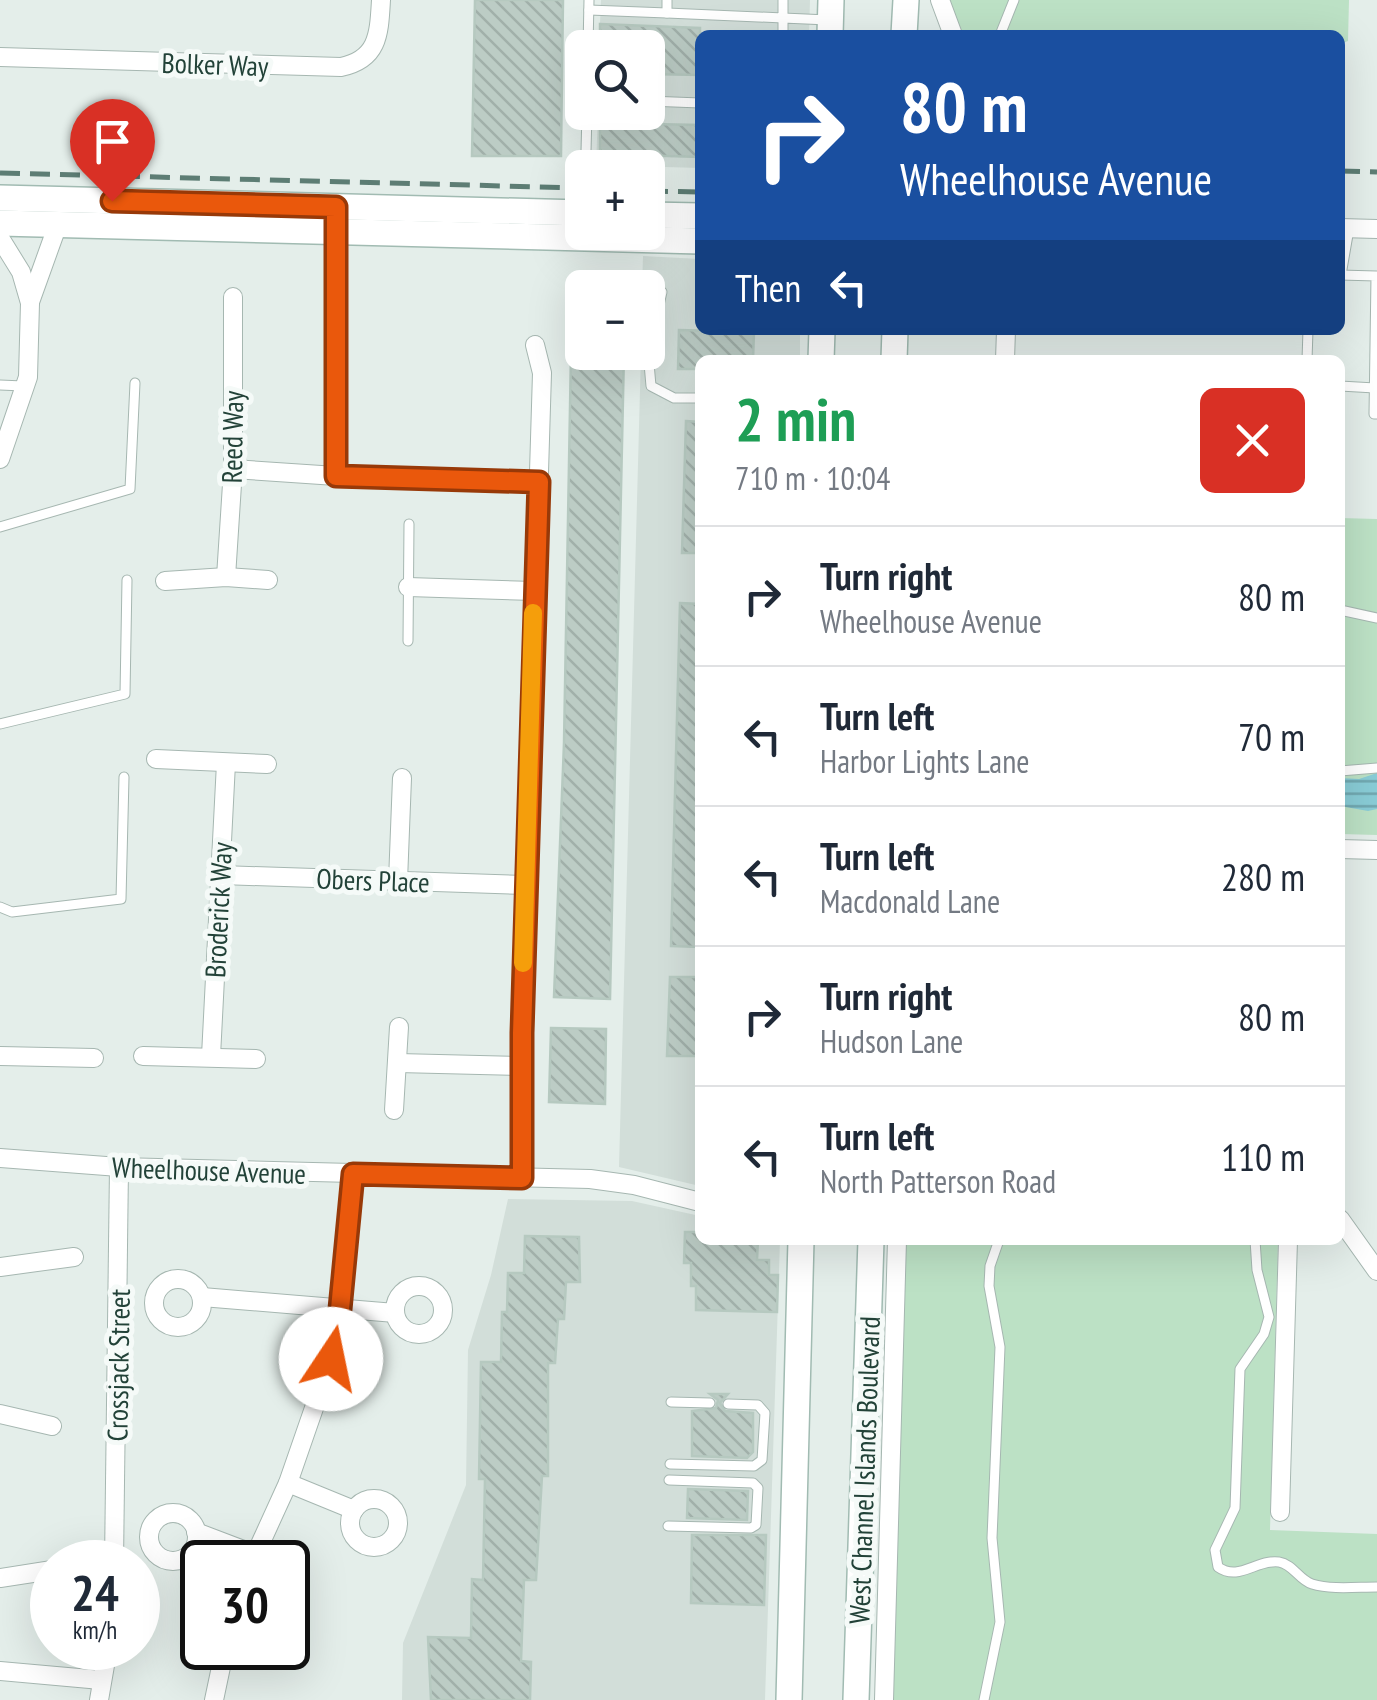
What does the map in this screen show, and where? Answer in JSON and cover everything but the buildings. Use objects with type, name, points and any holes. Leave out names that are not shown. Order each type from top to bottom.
[{"type":"street","name":"Bolker Way","points":[[0,57],[341,68],[364,59],[379,41],[382,0]]},
{"type":"street","points":[[904,30],[906,0]]},
{"type":"street","points":[[940,0],[952,30]]},
{"type":"street","points":[[0,198],[695,241]]},
{"type":"street","points":[[0,223],[565,213]]},
{"type":"street","points":[[665,215],[695,216]]},
{"type":"street","points":[[336,219],[336,476]]},
{"type":"street","points":[[0,460],[26,386],[30,302],[58,224]]},
{"type":"street","points":[[1345,228],[1377,229]]},
{"type":"street","points":[[0,238],[20,272],[30,302]]},
{"type":"street","name":"Reed Way","points":[[226,577],[233,469],[234,297]]},
{"type":"street","points":[[522,1178],[525,885],[542,373],[535,345]]},
{"type":"street","points":[[233,469],[539,482]]},
{"type":"street","points":[[165,581],[226,577],[268,580]]},
{"type":"street","points":[[408,586],[534,591]]},
{"type":"street","points":[[156,759],[267,764]]},
{"type":"street","name":"Broderick Way","points":[[211,1056],[226,763]]},
{"type":"street","points":[[398,881],[402,778]]},
{"type":"street","points":[[1345,849],[1377,850]]},
{"type":"street","name":"Obers Place","points":[[220,875],[525,885]]},
{"type":"street","points":[[394,1110],[399,1026]]},
{"type":"street","points":[[0,1056],[94,1058]]},
{"type":"street","points":[[143,1056],[256,1060]]},
{"type":"street","points":[[398,1063],[521,1066]]},
{"type":"street","name":"Wheelhouse Avenue","points":[[0,1158],[120,1168],[608,1180],[695,1201]]},
{"type":"street","name":"Crossjack Street","points":[[114,1540],[120,1168]]},
{"type":"street","points":[[261,1540],[288,1483],[323,1386],[340,1309],[353,1174]]},
{"type":"street","points":[[1345,1226],[1377,1271]]},
{"type":"street","points":[[789,1700],[802,1245]]},
{"type":"street","name":"West Channel Islands Boulevard","points":[[856,1700],[871,1245]]},
{"type":"street","points":[[884,1700],[896,1245]]},
{"type":"street","points":[[1280,1512],[1288,1245]]},
{"type":"street","points":[[0,1266],[74,1257]]},
{"type":"street","points":[[202,1298],[395,1314]]},
{"type":"street","points":[[0,1414],[52,1426]]},
{"type":"street","points":[[288,1483],[354,1510]]},
{"type":"street","points":[[196,1532],[214,1540]]},
{"type":"street","points":[[0,1578],[30,1573]]},
{"type":"street","points":[[98,1700],[103,1670]]},
{"type":"street","points":[[214,1700],[220,1670]]},
{"type":"street","points":[[0,1671],[101,1680]]},
{"type":"lane","points":[[667,0],[667,13]]},
{"type":"lane","points":[[782,30],[784,0]]},
{"type":"lane","points":[[1002,30],[1014,0]]},
{"type":"lane","points":[[588,30],[589,5],[667,13],[830,18]]},
{"type":"lane","points":[[665,102],[695,103]]},
{"type":"lane","points":[[1345,275],[1376,276],[1377,414]]},
{"type":"lane","points":[[650,370],[652,386],[674,398],[695,398]]},
{"type":"lane","points":[[0,384],[26,386]]},
{"type":"lane","points":[[0,527],[130,489],[135,384]]},
{"type":"lane","points":[[1345,386],[1374,388]]},
{"type":"lane","points":[[408,641],[409,524]]},
{"type":"lane","points":[[0,724],[125,694],[127,580]]},
{"type":"lane","points":[[1345,611],[1377,618]]},
{"type":"lane","points":[[1345,771],[1377,768]]},
{"type":"lane","points":[[0,907],[12,912],[120,900],[124,777]]},
{"type":"lane","points":[[984,1700],[1000,1622],[992,1538],[1000,1347],[989,1286],[990,1266],[998,1245]]},
{"type":"lane","points":[[1255,1245],[1257,1270],[1269,1317],[1264,1334],[1240,1369],[1235,1508],[1215,1550],[1218,1567],[1239,1573],[1278,1562],[1313,1584],[1377,1587]]},
{"type":"lane","points":[[672,1402],[710,1404]]},
{"type":"lane","points":[[670,1464],[754,1466],[762,1460],[765,1414],[758,1406],[728,1404]]},
{"type":"lane","points":[[668,1526],[752,1528],[756,1525],[758,1488],[753,1483],[669,1480]]},
{"type":"shaded area","points":[[601,0],[810,0],[809,30],[695,30],[695,168],[665,167],[665,150],[597,150],[597,130],[665,130],[665,30],[600,30]]},
{"type":"shaded area","points":[[643,256],[695,259],[695,335],[800,335],[800,355],[695,355],[695,1185],[619,1167],[641,370],[665,370],[665,270],[643,270]]},
{"type":"shaded area","points":[[508,1199],[632,1201],[695,1215],[695,1245],[780,1245],[765,1700],[402,1700],[403,1643],[466,1485],[468,1350],[491,1275]]},
{"type":"green space","points":[[947,0],[1349,0],[1345,42],[1345,30],[961,30]]},
{"type":"green space","points":[[1345,518],[1377,519],[1377,835],[1345,834]]},
{"type":"green space","points":[[903,1245],[1278,1245],[1270,1530],[1377,1534],[1377,1700],[891,1700]]},
{"type":"water","points":[[1377,773],[1377,809],[1345,807],[1345,778]]},
{"type":"railway","points":[[1345,171],[1377,172]]},
{"type":"railway","points":[[0,173],[565,188]]},
{"type":"railway","points":[[665,191],[695,192]]},
{"type":"slow traffic","points":[[523,963],[533,613]]},
{"type":"route","points":[[112,201],[336,207],[336,476],[539,482],[521,1066],[522,1178],[353,1174],[340,1309],[331,1359]]}]
